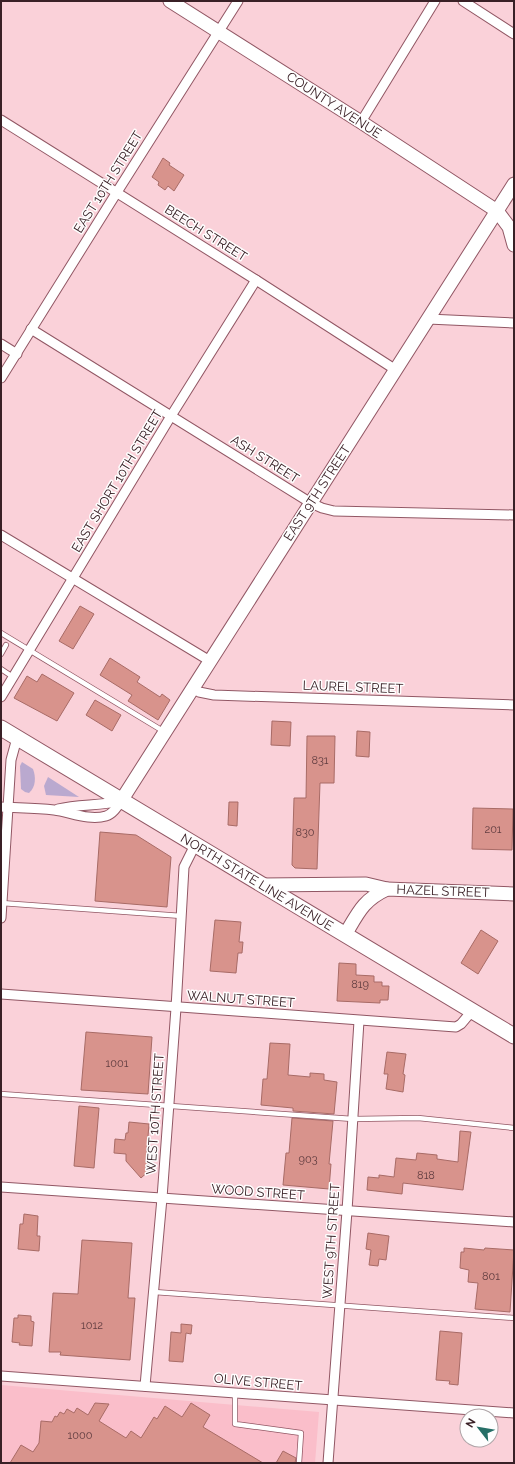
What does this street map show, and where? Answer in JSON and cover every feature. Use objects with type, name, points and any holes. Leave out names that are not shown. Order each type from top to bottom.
[{"type":"main road","name":"NORTH STATE LINE AVENUE","points":[[1,728],[121,802],[262,884],[514,1036]]},
{"type":"street","name":"COUNTY AVENUE","points":[[170,1],[362,122],[497,211],[509,227],[514,245]]},
{"type":"street","name":"EAST 10TH STREET","points":[[1,378],[238,1]]},
{"type":"street","points":[[362,122],[435,1]]},
{"type":"street","points":[[463,1],[514,34]]},
{"type":"street","name":"BEECH STREET","points":[[1,120],[396,370]]},
{"type":"street","name":"EAST 9TH STREET","points":[[121,802],[514,184]]},
{"type":"street","name":"EAST SHORT 10TH STREET","points":[[1,697],[171,416],[256,280]]},
{"type":"street","points":[[428,319],[514,323]]},
{"type":"street","name":"ASH STREET","points":[[31,329],[311,503],[322,508],[334,511],[514,515]]},
{"type":"street","points":[[1,344],[17,354]]},
{"type":"street","points":[[1,535],[210,661]]},
{"type":"street","name":"LAUREL STREET","points":[[193,688],[199,692],[214,695],[514,705]]},
{"type":"street","points":[[1,918],[5,807],[11,760],[17,738]]},
{"type":"street","points":[[5,807],[53,810],[94,817],[105,817],[113,812],[121,802]]},
{"type":"street","name":"WEST 10TH STREET","points":[[145,1386],[169,1105],[184,867],[195,845]]},
{"type":"street","points":[[262,884],[366,884],[387,889]]},
{"type":"street","name":"HAZEL STREET","points":[[345,935],[366,902],[374,895],[387,889],[514,894]]},
{"type":"street","name":"WALNUT STREET","points":[[1,994],[176,1008],[456,1027],[461,1024],[472,1011]]},
{"type":"street","name":"WEST 9TH STREET","points":[[328,1463],[347,1212],[359,1021]]},
{"type":"street","name":"WOOD STREET","points":[[1,1187],[347,1212],[514,1222]]},
{"type":"street","name":"OLIVE STREET","points":[[1,1376],[514,1413]]},
{"type":"lane","points":[[1,633],[165,732]]},
{"type":"lane","points":[[1,654],[6,645]]},
{"type":"lane","points":[[1,669],[13,677]]},
{"type":"lane","points":[[2,903],[182,916]]},
{"type":"lane","points":[[1,1094],[353,1119],[418,1118],[514,1128]]},
{"type":"lane","points":[[154,1292],[514,1318]]},
{"type":"lane","points":[[235,1393],[235,1424],[301,1433],[299,1463]]},
{"type":"shaded area","points":[[22,762],[33,769],[34,772],[34,785],[29,793],[21,789],[20,766]]},
{"type":"shaded area","points":[[48,777],[79,797],[46,795],[44,786]]},
{"type":"shaded area","points":[[1,1385],[319,1412],[315,1463],[1,1463]]},
{"type":"building","points":[[163,158],[170,163],[169,165],[184,175],[174,191],[168,186],[165,190],[158,185],[159,182],[152,177]]},
{"type":"building","points":[[80,606],[94,614],[73,649],[59,641]]},
{"type":"building","points":[[110,658],[140,677],[137,682],[160,697],[162,694],[170,700],[158,720],[128,701],[132,695],[100,675]]},
{"type":"building","points":[[42,674],[74,693],[57,721],[14,698],[27,676],[37,682]]},
{"type":"building","points":[[95,700],[121,715],[112,731],[86,715]]},
{"type":"building","points":[[272,721],[291,722],[290,746],[271,745]]},
{"type":"building","points":[[357,731],[370,732],[369,757],[356,756]]},
{"type":"building","points":[[307,736],[335,736],[334,783],[320,783],[317,869],[295,868],[292,865],[294,798],[306,798]]},
{"type":"building","points":[[229,802],[238,802],[237,826],[228,825]]},
{"type":"building","points":[[473,808],[513,809],[512,850],[472,849]]},
{"type":"building","points":[[100,832],[136,835],[171,857],[167,907],[95,901]]},
{"type":"building","points":[[215,920],[241,922],[239,942],[243,942],[242,953],[238,953],[236,973],[210,971]]},
{"type":"building","points":[[481,930],[498,941],[478,974],[461,963]]},
{"type":"building","points":[[339,963],[356,964],[356,975],[374,976],[374,982],[382,982],[382,986],[389,986],[388,1000],[380,1000],[380,1003],[337,1001]]},
{"type":"building","points":[[86,1032],[152,1037],[148,1094],[81,1090]]},
{"type":"building","points":[[270,1043],[290,1044],[288,1075],[310,1077],[310,1073],[324,1074],[324,1080],[337,1082],[334,1114],[293,1111],[293,1108],[261,1105],[263,1079],[267,1079]]},
{"type":"building","points":[[387,1052],[406,1054],[403,1074],[405,1075],[403,1092],[386,1089],[388,1074],[384,1074]]},
{"type":"building","points":[[79,1106],[99,1108],[94,1168],[74,1166]]},
{"type":"building","points":[[292,1118],[333,1121],[329,1164],[331,1164],[329,1189],[283,1185],[286,1153],[289,1153]]},
{"type":"building","points":[[129,1122],[149,1124],[146,1162],[152,1168],[141,1178],[126,1161],[126,1154],[114,1153],[115,1139],[125,1140],[126,1133],[128,1133]]},
{"type":"building","points":[[460,1131],[471,1132],[463,1190],[403,1183],[402,1194],[367,1190],[368,1177],[379,1178],[379,1175],[394,1177],[396,1158],[416,1160],[417,1153],[437,1155],[437,1159],[458,1162]]},
{"type":"building","points":[[24,1214],[38,1216],[37,1236],[40,1236],[39,1251],[18,1249],[20,1224],[23,1224]]},
{"type":"building","points":[[368,1233],[389,1236],[386,1260],[379,1259],[378,1266],[369,1265],[371,1250],[366,1249]]},
{"type":"building","points":[[82,1240],[132,1243],[128,1298],[135,1298],[130,1360],[60,1355],[61,1352],[49,1352],[53,1293],[78,1294]]},
{"type":"building","points":[[464,1248],[514,1250],[510,1312],[475,1309],[478,1283],[468,1282],[469,1270],[460,1268],[461,1252],[464,1252]]},
{"type":"building","points":[[18,1315],[31,1316],[31,1321],[34,1322],[32,1346],[19,1345],[20,1343],[12,1342],[14,1318],[18,1318]]},
{"type":"building","points":[[181,1324],[192,1325],[191,1334],[186,1333],[183,1362],[169,1361],[171,1332],[181,1333]]},
{"type":"building","points":[[440,1331],[462,1333],[458,1385],[449,1384],[450,1381],[436,1380]]},
{"type":"building","points":[[95,1403],[109,1404],[99,1421],[126,1438],[131,1431],[141,1438],[154,1417],[157,1419],[165,1406],[182,1417],[191,1403],[210,1415],[203,1427],[263,1463],[10,1463],[21,1445],[33,1452],[39,1443],[41,1421],[52,1422],[55,1416],[57,1417],[60,1412],[64,1414],[67,1409],[74,1413],[77,1408],[88,1415]]},
{"type":"building","points":[[283,1451],[296,1458],[295,1463],[276,1463]]}]
